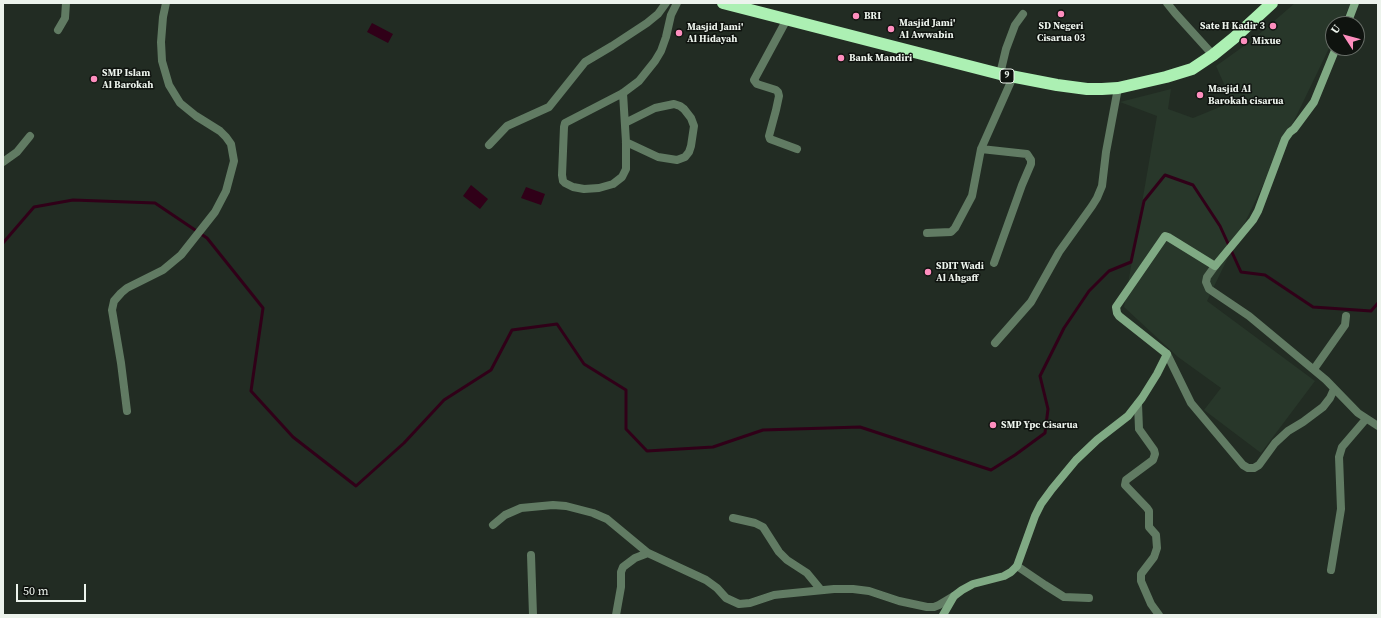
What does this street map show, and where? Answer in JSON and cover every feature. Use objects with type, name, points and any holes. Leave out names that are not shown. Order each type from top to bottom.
[{"type":"highway","name":"9","points":[[723,3],[1000,74],[1087,89],[1118,88],[1166,77],[1192,69],[1213,55],[1272,3]]},
{"type":"street","points":[[58,30],[65,18],[66,3]]},
{"type":"street","points":[[127,411],[112,310],[114,301],[127,288],[155,274],[178,259],[210,220],[222,200],[234,161],[231,144],[220,131],[196,116],[180,103],[169,85],[162,61],[161,42],[166,3]]},
{"type":"street","points":[[489,144],[507,126],[549,107],[585,62],[647,23],[658,14],[666,3]]},
{"type":"street","points":[[623,93],[626,169],[622,177],[616,183],[599,188],[584,189],[573,187],[563,181],[562,175],[565,123],[623,93],[639,81],[655,61],[664,45],[671,15],[677,3]]},
{"type":"street","points":[[1167,3],[1213,55]]},
{"type":"street","points":[[1349,16],[1355,3]]},
{"type":"street","points":[[1000,74],[1006,49],[1013,30],[1023,14]]},
{"type":"street","points":[[787,19],[754,80],[757,84],[778,92],[779,96],[769,136],[770,139],[797,149]]},
{"type":"street","points":[[1333,56],[1314,102],[1286,139],[1258,211],[1253,220],[1207,277],[1206,282],[1209,289],[1250,316],[1314,369],[1351,407],[1378,426]]},
{"type":"street","points":[[927,233],[951,232],[955,228],[972,196],[981,149],[1013,77]]},
{"type":"street","points":[[995,343],[1031,302],[1059,252],[1097,198],[1102,186],[1106,152],[1118,88]]},
{"type":"street","points":[[625,123],[655,108],[674,104],[684,109],[691,118],[694,126],[689,152],[685,157],[677,160],[658,157],[626,142]]},
{"type":"street","points":[[3,162],[17,152],[30,136]]},
{"type":"street","points":[[981,149],[1027,154],[1031,160],[1031,164],[994,263]]},
{"type":"street","points":[[1216,266],[1164,236],[1116,307],[1119,316],[1167,354],[1191,403],[1243,466],[1254,468],[1259,465],[1275,443],[1288,431],[1323,407],[1330,398],[1334,388]]},
{"type":"street","points":[[1314,369],[1345,325],[1346,316]]},
{"type":"street","points":[[493,525],[505,515],[516,510],[553,505],[566,506],[593,513],[607,519],[648,553],[706,580],[717,588],[726,598],[739,604],[750,603],[774,595],[844,589],[861,590],[927,607],[934,607],[973,584],[1004,576],[1017,566],[1035,516],[1041,504],[1081,455],[1097,440],[1128,416],[1138,404],[1157,374],[1167,354]]},
{"type":"street","points":[[1138,404],[1139,429],[1154,450],[1155,454],[1153,460],[1126,480],[1125,485],[1149,511],[1149,527],[1156,536],[1157,548],[1154,557],[1142,574],[1141,581],[1151,604],[1159,615]]},
{"type":"street","points":[[1331,570],[1341,509],[1339,457],[1344,444],[1366,419]]},
{"type":"street","points":[[733,518],[755,523],[763,527],[779,552],[787,560],[807,573],[821,590]]},
{"type":"street","points":[[616,615],[621,587],[621,572],[623,567],[635,558],[648,553]]},
{"type":"street","points":[[531,555],[532,615]]},
{"type":"street","points":[[1017,566],[1064,597],[1089,598]]},
{"type":"street","points":[[943,615],[954,596]]},
{"type":"shaded area","points":[[1295,3],[1351,3],[1345,16],[1325,16],[1325,56],[1207,301],[1315,381],[1261,453],[1204,410],[1221,388],[1178,357],[1124,307],[1157,116],[1120,102],[1171,89],[1168,109],[1193,118],[1232,102],[1216,66],[1251,41]]},
{"type":"shaded area","points":[[372,23],[393,34],[388,43],[367,32]]},
{"type":"shaded area","points":[[471,185],[488,199],[480,209],[463,196]]},
{"type":"shaded area","points":[[526,187],[545,194],[541,205],[521,198]]},
{"type":"waterway","points":[[3,243],[34,207],[73,200],[155,203],[207,238],[263,308],[251,391],[293,437],[356,486],[404,443],[444,400],[491,370],[512,330],[557,324],[584,364],[626,390],[626,429],[647,451],[713,447],[763,430],[860,427],[991,470],[1045,433],[1048,409],[1040,376],[1064,328],[1089,291],[1109,271],[1131,262],[1144,201],[1165,175],[1193,185],[1220,226],[1241,272],[1265,275],[1313,307],[1371,311],[1378,303]]},
{"type":"place","name":"SD Negeri Cisarua 03","points":[[1061,14]]},
{"type":"place","name":"BRI","points":[[856,16]]},
{"type":"place","name":"Sate H Kadir 3","points":[[1273,26]]},
{"type":"place","name":"Masjid Jami' Al Awwabin","points":[[891,29]]},
{"type":"place","name":"Masjid Jami' Al Hidayah","points":[[679,33]]},
{"type":"place","name":"Mixue","points":[[1244,41]]},
{"type":"place","name":"Bank Mandiri","points":[[841,58]]},
{"type":"place","name":"SMP Islam Al Barokah","points":[[94,79]]},
{"type":"place","name":"Masjid Al Barokah cisarua","points":[[1200,95]]},
{"type":"place","name":"SDIT Wadi Al Ahgaff","points":[[928,272]]},
{"type":"place","name":"SMP Ypc Cisarua","points":[[993,425]]}]
